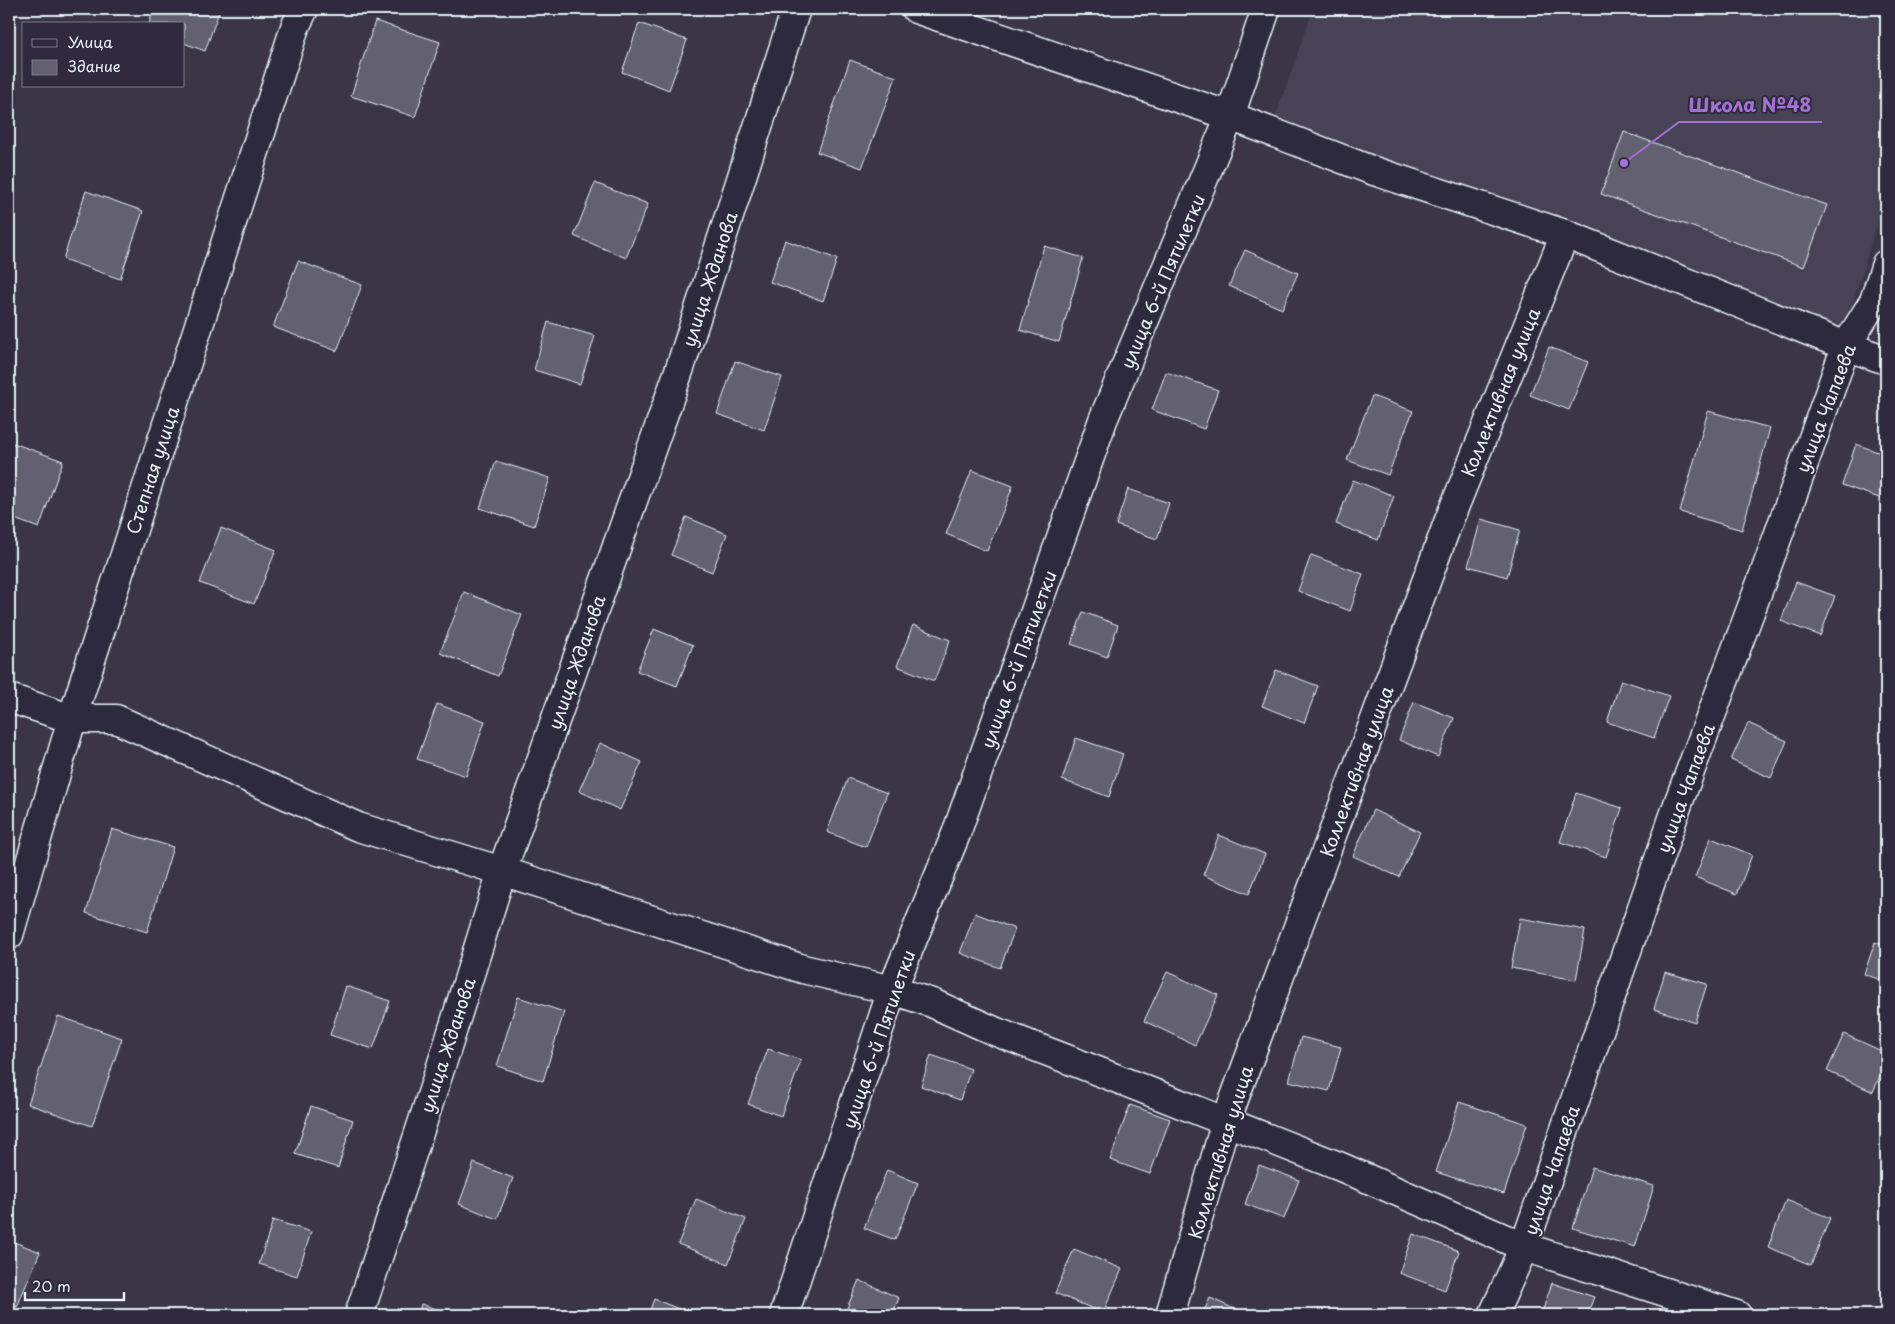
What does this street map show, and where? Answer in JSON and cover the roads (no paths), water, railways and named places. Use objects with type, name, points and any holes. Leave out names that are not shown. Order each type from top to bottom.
[{"type":"street","name":"Степная улица","points":[[9,935],[72,719],[295,27],[304,9]]},
{"type":"street","name":"улица Жданова","points":[[359,1315],[447,1048],[502,871],[681,365],[796,9]]},
{"type":"street","points":[[916,9],[1230,116],[1371,170],[1565,234],[1846,346],[1886,360]]},
{"type":"street","name":"улица 6-й Пятилетки","points":[[784,1315],[892,990],[956,834],[1103,420],[1230,116],[1266,9]]},
{"type":"street","name":"Коллективная улица","points":[[1170,1315],[1226,1121],[1449,520],[1565,234]]},
{"type":"street","name":"улица Чапаева","points":[[1493,1315],[1524,1247],[1679,801],[1846,346],[1874,301],[1886,264]]},
{"type":"street","points":[[9,698],[72,719],[116,718],[358,827],[502,871],[803,969],[892,990],[932,1003],[994,1031],[1341,1167],[1524,1247],[1737,1315]]},
{"type":"place","name":"Школа №48","points":[[1624,163]]}]
